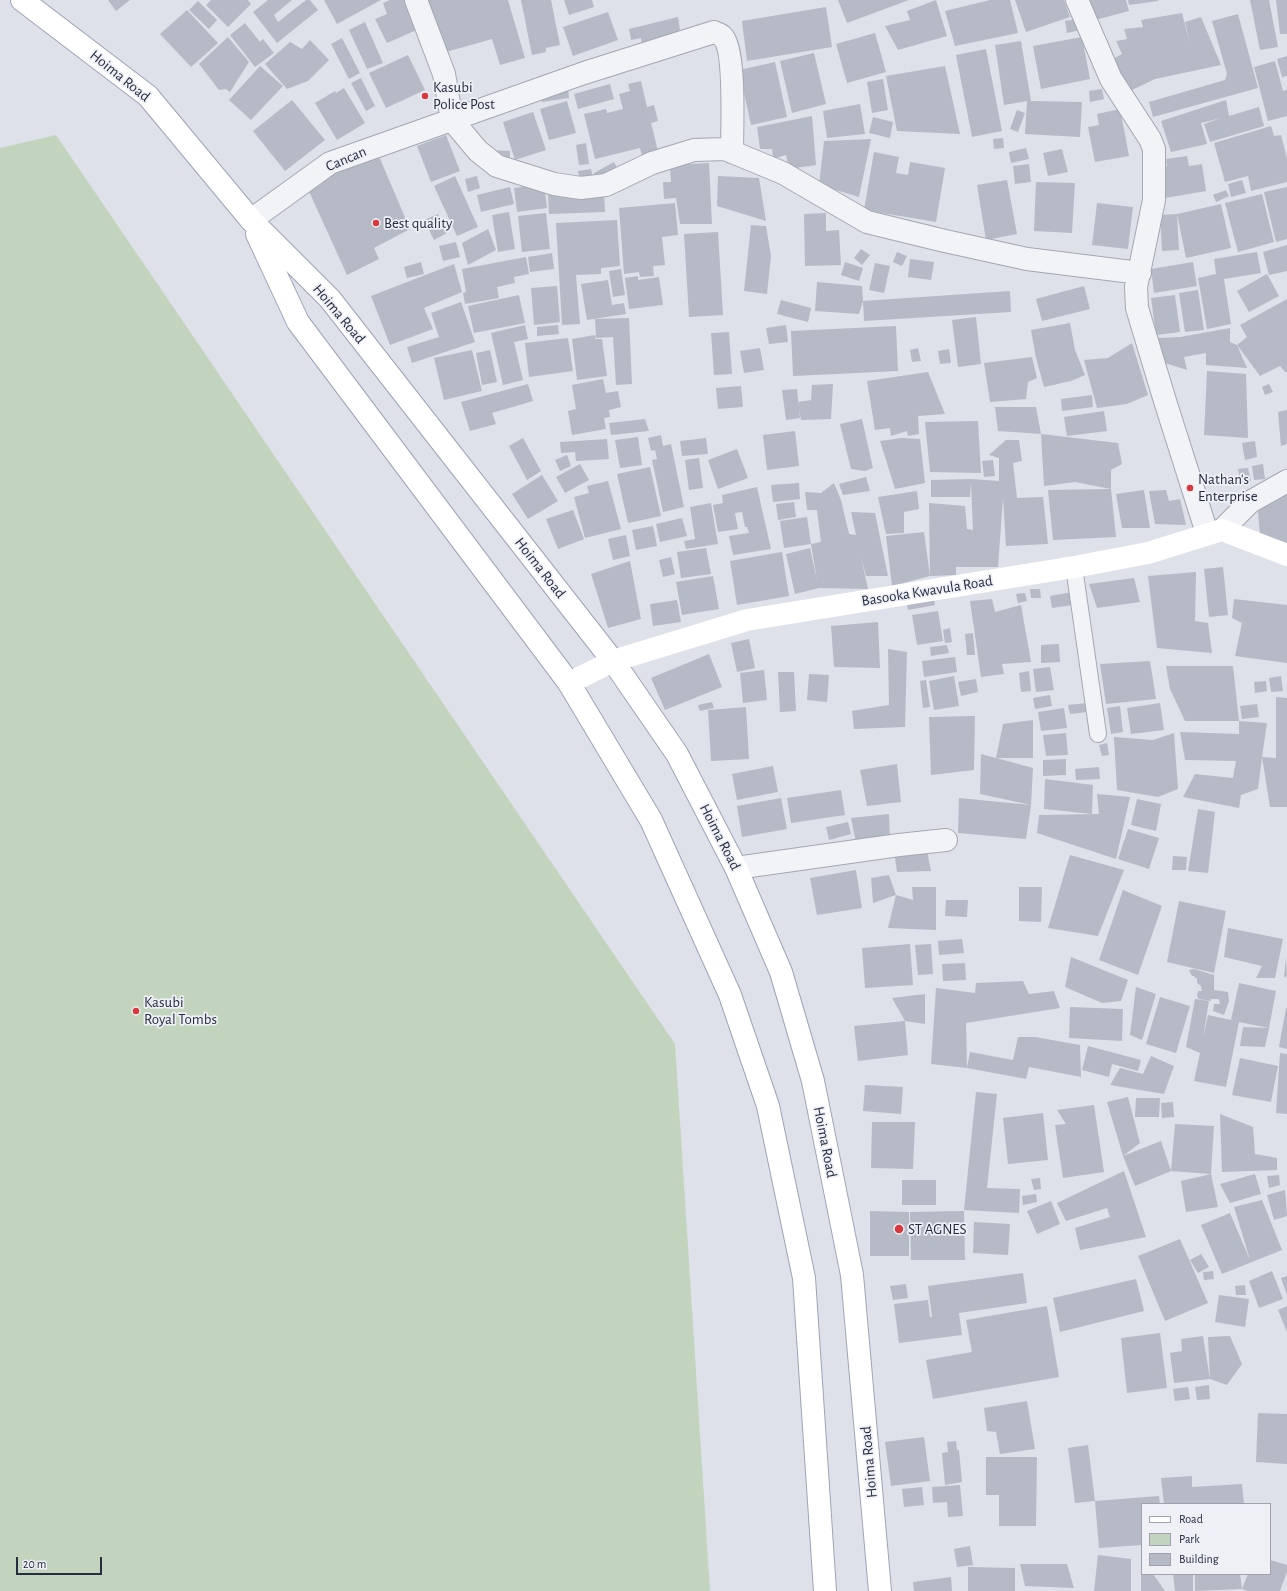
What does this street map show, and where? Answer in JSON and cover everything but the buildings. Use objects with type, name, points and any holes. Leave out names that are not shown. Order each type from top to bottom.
[{"type":"main road","name":"Hoima Road","points":[[22,0],[148,96],[251,220],[330,299],[613,661],[677,754],[736,868],[781,972],[813,1081],[852,1275],[880,1591]]},
{"type":"main road","name":"Hoima Road","points":[[251,220],[298,322],[569,684],[651,820],[730,995],[768,1106],[804,1278],[825,1591]]},
{"type":"main road","name":"Basooka Kwavula Road","points":[[569,684],[613,661],[747,620],[1074,568],[1148,553],[1214,532]]},
{"type":"main road","points":[[1214,532],[1287,555]]},
{"type":"street","points":[[416,0],[444,74],[452,120],[478,152],[498,166],[554,184],[581,188],[606,185],[652,163],[694,150],[725,149],[783,173],[867,222],[945,242],[1027,259],[1140,273]]},
{"type":"street","points":[[1077,0],[1110,79],[1150,139],[1154,149],[1154,200],[1136,288],[1138,308],[1165,401],[1214,532],[1250,502],[1287,481]]},
{"type":"street","name":"Cancan","points":[[251,220],[330,163],[584,73],[714,32],[722,36],[726,45],[731,69],[732,152]]},
{"type":"street","points":[[736,868],[899,845],[946,840]]},
{"type":"lane","points":[[1074,568],[1098,734]]},
{"type":"green space","points":[[56,135],[675,1044],[710,1591],[0,1591],[0,148]]},
{"type":"place","name":"Kasubi Police Post","points":[[425,96]]},
{"type":"place","name":"Best quality","points":[[376,223]]},
{"type":"place","name":"Nathan's Enterprise","points":[[1190,488]]},
{"type":"place","name":"Kasubi Royal Tombs","points":[[136,1011]]},
{"type":"place","name":"ST AGNES","points":[[899,1229]]}]
